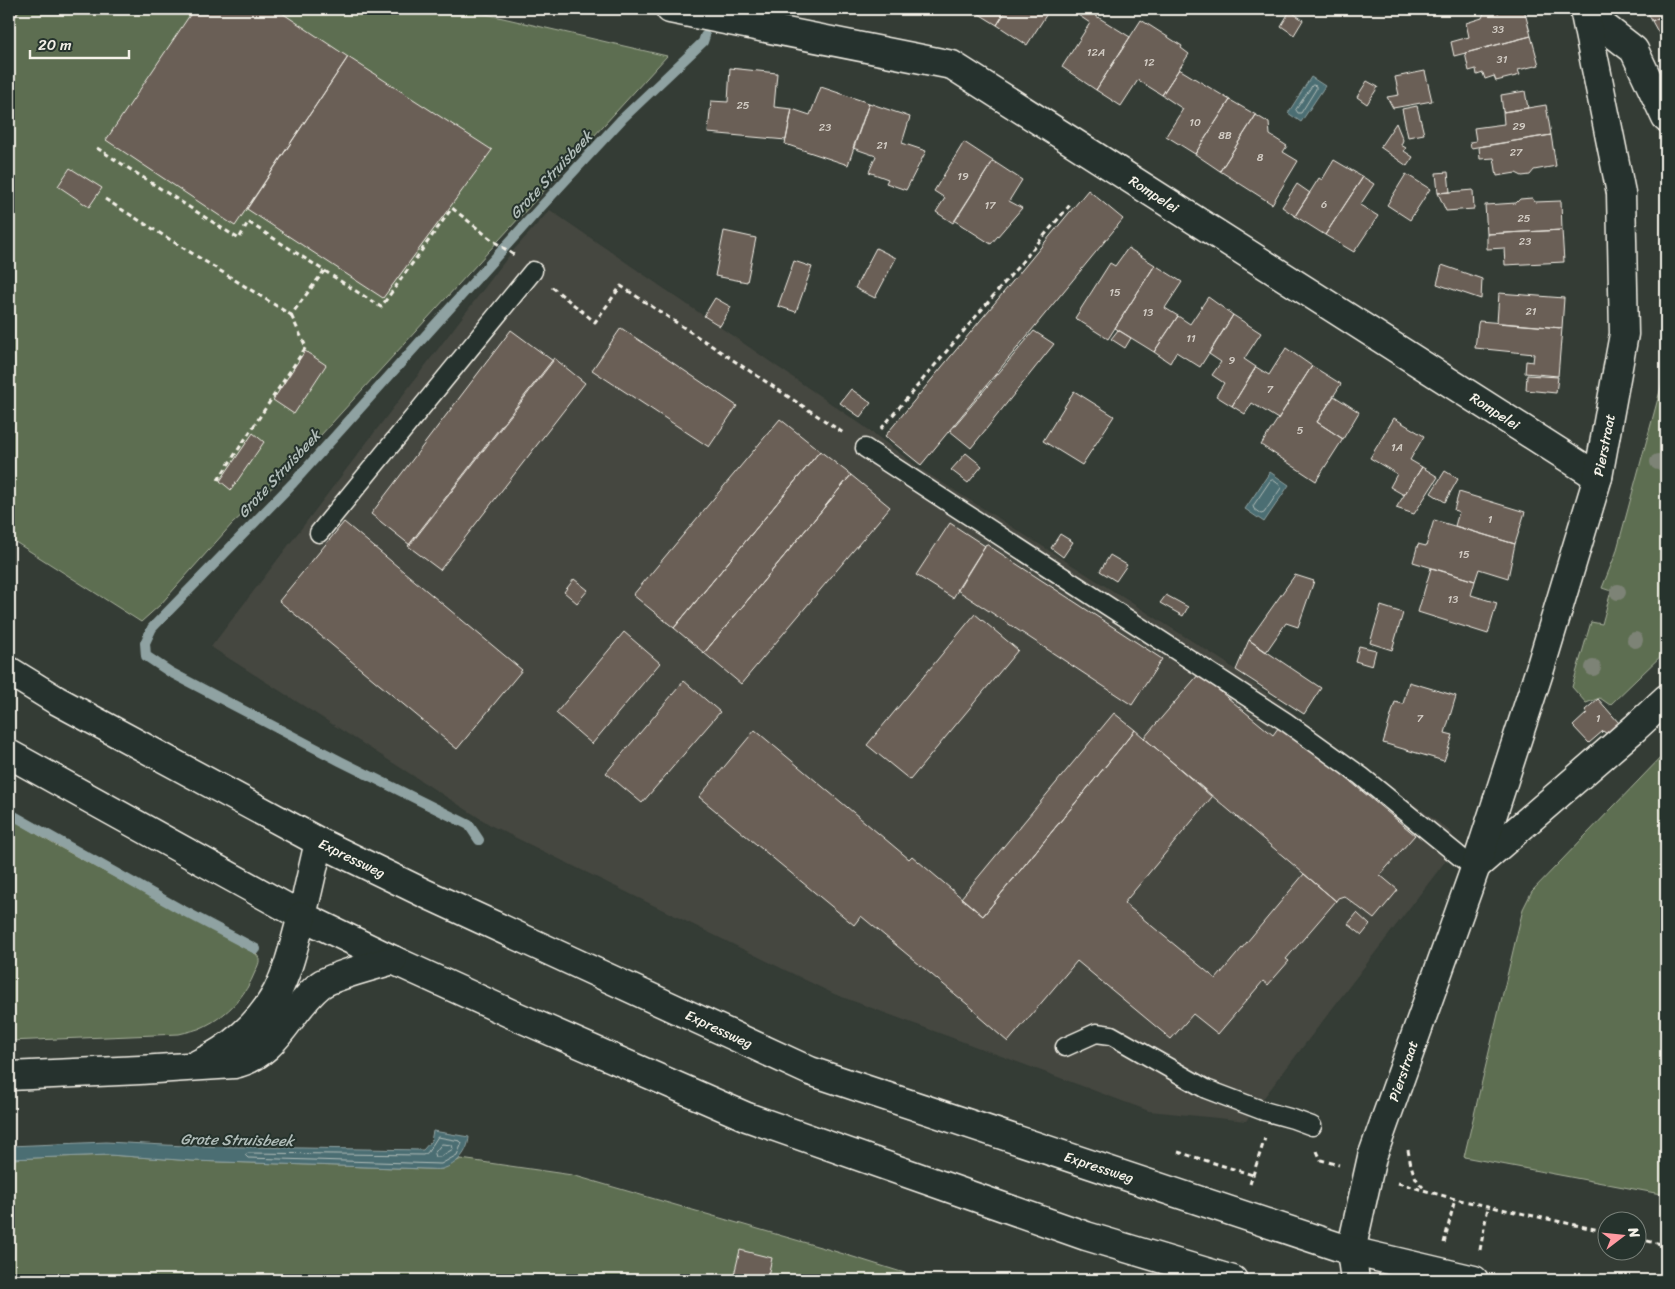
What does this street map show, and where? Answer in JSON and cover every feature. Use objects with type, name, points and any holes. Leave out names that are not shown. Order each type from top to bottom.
[{"type":"main road","name":"Rompelei","points":[[670,9],[952,65],[1598,477]]},
{"type":"main road","name":"Pierstraat","points":[[1355,1280],[1352,1250],[1372,1157],[1475,867],[1540,669],[1598,477],[1624,334],[1622,193],[1584,10]]},
{"type":"main road","name":"Pierstraat","points":[[1584,10],[1634,50],[1666,118]]},
{"type":"main road","name":"Expressweg","points":[[9,671],[56,700],[319,842],[424,893],[810,1071],[1352,1250],[1474,1280]]},
{"type":"main road","name":"Pierstraat","points":[[1475,867],[1666,699]]},
{"type":"main road","points":[[9,754],[302,916],[516,1016],[747,1117],[1086,1236],[1233,1280]]},
{"type":"main road","points":[[193,1067],[226,1049],[248,1030],[276,994],[286,971],[302,916],[319,842]]},
{"type":"main road","points":[[9,1076],[234,1064],[252,1058],[270,1044],[321,984],[393,960]]},
{"type":"lane","points":[[319,533],[533,271]]},
{"type":"lane","points":[[865,448],[1286,722],[1361,776],[1475,867]]},
{"type":"lane","points":[[1064,1047],[1096,1033],[1111,1035],[1206,1089],[1264,1111],[1312,1126]]},
{"type":"path","points":[[97,148],[239,239],[248,222],[381,307],[452,208],[511,253],[595,322],[621,286],[865,448],[1070,205]]},
{"type":"path","points":[[105,199],[290,316],[306,347],[218,480]]},
{"type":"path","points":[[290,316],[324,270]]},
{"type":"path","points":[[1178,1152],[1253,1176]]},
{"type":"path","points":[[1427,1191],[1488,1207],[1598,1230]]},
{"type":"path","points":[[1474,1280],[1488,1207]]},
{"type":"path","points":[[1648,1241],[1666,1245]]},
{"type":"shaded area","points":[[550,210],[865,427],[919,468],[1225,662],[1451,832],[1457,846],[1246,1121],[1149,1111],[834,994],[492,826],[211,647],[511,253]]},
{"type":"green space","points":[[9,9],[464,9],[667,56],[279,481],[232,524],[160,605],[141,622],[9,538]]},
{"type":"green space","points":[[1666,318],[1666,651],[1610,705],[1600,698],[1586,703],[1572,687],[1591,622],[1602,624],[1611,591],[1602,588],[1616,553],[1663,380]]},
{"type":"green space","points":[[1666,752],[1666,1195],[1464,1157],[1523,909],[1532,891]]},
{"type":"green space","points":[[9,817],[52,843],[256,954],[259,958],[258,965],[247,989],[235,1004],[221,1016],[199,1029],[179,1034],[9,1041]]},
{"type":"green space","points":[[109,1155],[193,1161],[426,1169],[442,1169],[461,1159],[572,1175],[927,1280],[9,1280],[9,1159]]},
{"type":"water","points":[[1311,77],[1325,86],[1301,122],[1288,113]]},
{"type":"water","points":[[1270,472],[1289,485],[1264,522],[1245,509]]},
{"type":"water","points":[[433,1131],[469,1137],[461,1157],[442,1169],[193,1161],[109,1155],[9,1159],[9,1146],[106,1142],[185,1146],[423,1150],[431,1141]]},
{"type":"building","points":[[9,9],[20,9],[9,26]]},
{"type":"building","points":[[194,9],[276,9],[348,57],[235,226],[106,140]]},
{"type":"building","points":[[971,9],[1007,9],[997,25]]},
{"type":"building","points":[[1007,9],[1050,9],[1027,45],[997,25]]},
{"type":"building","points":[[1077,9],[1100,9],[1096,16],[1130,37],[1096,90],[1062,67],[1090,23],[1075,13]]},
{"type":"building","points":[[1497,9],[1524,9],[1531,36],[1454,56],[1451,42],[1469,37],[1466,23],[1482,18],[1484,13],[1492,11],[1499,13]]},
{"type":"building","points":[[1646,9],[1666,9],[1666,14],[1652,21]]},
{"type":"building","points":[[1290,11],[1303,20],[1294,35],[1281,26]]},
{"type":"building","points":[[1666,14],[1666,42],[1664,43],[1652,21]]},
{"type":"building","points":[[1141,20],[1182,46],[1181,48],[1189,54],[1162,95],[1138,80],[1121,106],[1096,90]]},
{"type":"building","points":[[1531,36],[1539,65],[1518,70],[1520,75],[1496,81],[1494,76],[1485,79],[1483,73],[1477,75],[1476,69],[1469,71],[1465,53]]},
{"type":"building","points":[[348,57],[492,150],[383,298],[247,209]]},
{"type":"building","points":[[730,68],[777,73],[774,107],[792,109],[786,140],[708,133],[711,101],[728,102]]},
{"type":"building","points":[[1179,69],[1230,100],[1195,154],[1166,136],[1183,109],[1162,95]]},
{"type":"building","points":[[1425,71],[1432,101],[1393,108],[1387,97],[1399,95],[1395,77]]},
{"type":"building","points":[[1367,81],[1378,87],[1367,104],[1357,97]]},
{"type":"building","points":[[821,87],[869,103],[848,165],[785,144],[792,109],[810,115]]},
{"type":"building","points":[[1525,91],[1528,108],[1503,112],[1501,95]]},
{"type":"building","points":[[1230,100],[1256,115],[1220,171],[1195,154]]},
{"type":"building","points":[[869,103],[910,117],[902,143],[926,151],[906,190],[886,183],[888,179],[869,172],[876,156],[853,148]]},
{"type":"building","points":[[1546,105],[1551,135],[1471,148],[1470,142],[1476,141],[1474,128],[1504,124],[1503,112]]},
{"type":"building","points":[[1417,106],[1424,134],[1408,137],[1402,109]]},
{"type":"building","points":[[1256,115],[1269,123],[1270,135],[1287,146],[1283,152],[1298,161],[1272,204],[1220,171]]},
{"type":"building","points":[[1396,123],[1403,140],[1401,145],[1406,148],[1404,151],[1413,157],[1407,166],[1380,147]]},
{"type":"building","points":[[1551,135],[1556,166],[1534,170],[1530,175],[1522,176],[1516,173],[1497,176],[1494,158],[1480,159],[1479,147]]},
{"type":"building","points":[[964,142],[993,161],[953,223],[936,212],[945,198],[934,191]]},
{"type":"building","points":[[1334,160],[1363,177],[1325,235],[1295,216],[1319,178],[1322,180]]},
{"type":"building","points":[[993,161],[1022,180],[1009,201],[1022,208],[991,244],[955,221]]},
{"type":"building","points":[[70,168],[102,188],[89,207],[58,186]]},
{"type":"building","points":[[1448,172],[1450,192],[1438,193],[1436,173]]},
{"type":"building","points":[[1406,174],[1430,189],[1410,220],[1387,205]]},
{"type":"building","points":[[1363,177],[1374,184],[1360,205],[1378,216],[1354,252],[1325,235]]},
{"type":"building","points":[[1297,184],[1310,193],[1295,216],[1282,207]]},
{"type":"building","points":[[1088,190],[1123,219],[921,465],[885,436]]},
{"type":"building","points":[[1473,190],[1474,209],[1446,211],[1438,193]]},
{"type":"building","points":[[1532,198],[1535,202],[1561,201],[1562,230],[1487,234],[1485,205],[1516,203],[1520,199]]},
{"type":"building","points":[[1562,230],[1564,262],[1505,265],[1504,248],[1487,249],[1487,234]]},
{"type":"building","points":[[724,231],[756,238],[747,282],[715,276]]},
{"type":"building","points":[[876,248],[896,258],[875,298],[855,288]]},
{"type":"building","points":[[1128,248],[1155,265],[1108,339],[1075,318],[1110,263],[1115,266]]},
{"type":"building","points":[[794,261],[812,267],[796,312],[778,306]]},
{"type":"building","points":[[1155,265],[1182,282],[1165,308],[1178,316],[1154,352],[1115,328]]},
{"type":"building","points":[[1442,265],[1482,279],[1481,299],[1437,284]]},
{"type":"building","points":[[1499,293],[1564,298],[1562,328],[1497,323]]},
{"type":"building","points":[[1208,297],[1233,315],[1200,367],[1176,352],[1170,363],[1154,352],[1178,316],[1190,324]]},
{"type":"building","points":[[715,298],[731,307],[720,326],[704,316]]},
{"type":"building","points":[[1233,315],[1261,333],[1244,359],[1256,367],[1232,406],[1216,396],[1224,383],[1212,375],[1221,362],[1209,354]]},
{"type":"building","points":[[1479,321],[1562,328],[1558,376],[1525,373],[1526,361],[1533,362],[1534,354],[1475,348]]},
{"type":"building","points":[[621,328],[737,406],[709,447],[592,370]]},
{"type":"building","points":[[511,330],[553,361],[410,545],[371,514]]},
{"type":"building","points":[[1118,330],[1131,338],[1125,348],[1111,339]]},
{"type":"building","points":[[1034,331],[1054,344],[971,448],[950,431]]},
{"type":"building","points":[[1286,348],[1312,366],[1278,419],[1252,403],[1245,414],[1232,406],[1256,367],[1269,375]]},
{"type":"building","points":[[305,351],[326,365],[294,414],[273,400]]},
{"type":"building","points":[[554,358],[585,383],[440,570],[408,546]]},
{"type":"building","points":[[1312,366],[1341,384],[1317,422],[1343,439],[1316,481],[1261,445]]},
{"type":"building","points":[[1527,375],[1558,377],[1556,393],[1526,390]]},
{"type":"building","points":[[851,389],[871,403],[860,417],[840,403]]},
{"type":"building","points":[[1074,391],[1114,416],[1082,465],[1043,441]]},
{"type":"building","points":[[1334,396],[1359,412],[1343,439],[1317,422]]},
{"type":"building","points":[[1394,418],[1424,436],[1410,460],[1422,467],[1404,495],[1390,487],[1397,474],[1370,458]]},
{"type":"building","points":[[780,419],[820,451],[674,628],[633,595]]},
{"type":"building","points":[[253,433],[264,442],[231,490],[220,481]]},
{"type":"building","points":[[820,451],[851,475],[704,653],[674,628]]},
{"type":"building","points":[[966,453],[982,466],[968,483],[951,470]]},
{"type":"building","points":[[1422,467],[1438,477],[1414,514],[1396,508]]},
{"type":"building","points":[[1445,471],[1458,479],[1445,502],[1431,493]]},
{"type":"building","points":[[851,475],[890,507],[741,684],[704,653]]},
{"type":"building","points":[[1459,492],[1525,512],[1515,544],[1455,526],[1459,512],[1454,510]]},
{"type":"building","points":[[1434,520],[1515,544],[1508,578],[1479,569],[1475,581],[1413,562],[1418,544],[1426,546]]},
{"type":"building","points":[[344,522],[522,670],[457,749],[279,601]]},
{"type":"building","points":[[950,523],[985,546],[953,598],[916,575]]},
{"type":"building","points":[[1060,534],[1073,542],[1063,557],[1051,548]]},
{"type":"building","points":[[986,544],[1162,659],[1132,705],[957,590]]},
{"type":"building","points":[[1110,555],[1127,565],[1116,581],[1100,571]]},
{"type":"building","points":[[1431,568],[1475,581],[1471,595],[1497,603],[1488,634],[1418,612]]},
{"type":"building","points":[[1295,575],[1314,581],[1298,627],[1286,623],[1266,652],[1249,640]]},
{"type":"building","points":[[574,579],[588,590],[577,603],[564,592]]},
{"type":"building","points":[[1166,595],[1188,607],[1183,616],[1160,603]]},
{"type":"building","points":[[1381,606],[1403,613],[1392,650],[1370,643]]},
{"type":"building","points":[[975,614],[1018,650],[910,780],[867,745]]},
{"type":"building","points":[[624,632],[660,663],[592,744],[556,713]]},
{"type":"building","points":[[1249,640],[1321,688],[1304,714],[1236,670]]},
{"type":"building","points":[[1359,646],[1376,650],[1372,666],[1355,661]]},
{"type":"building","points":[[1199,674],[1273,735],[1281,724],[1415,835],[1380,875],[1398,890],[1374,919],[1344,896],[1336,901],[1144,738]]},
{"type":"building","points":[[684,681],[720,712],[642,803],[606,773]]},
{"type":"building","points":[[1409,682],[1456,696],[1445,733],[1453,735],[1444,761],[1383,743],[1395,702],[1403,704]]},
{"type":"building","points":[[1598,699],[1619,723],[1607,734],[1603,731],[1589,743],[1573,726],[1587,713],[1585,710]]},
{"type":"building","points":[[1114,713],[1135,730],[983,916],[961,898]]},
{"type":"building","points":[[755,730],[909,859],[912,856],[983,916],[1135,730],[1212,797],[1124,903],[1216,979],[1304,874],[1336,901],[1286,959],[1289,961],[1268,985],[1263,981],[1218,1034],[1193,1014],[1171,1039],[1077,961],[1008,1042],[978,1016],[979,1014],[861,916],[854,925],[699,797]]},
{"type":"building","points":[[1357,913],[1370,925],[1362,935],[1348,924]]},
{"type":"building","points":[[740,1250],[772,1258],[767,1280],[734,1275]]},
{"type":"waterway","name":"Grote Struisbeek","points":[[479,840],[469,825],[340,761],[170,672],[146,656],[145,643],[152,628],[293,483],[622,119],[703,42],[705,36]]},
{"type":"waterway","points":[[9,813],[182,910],[256,949]]}]
